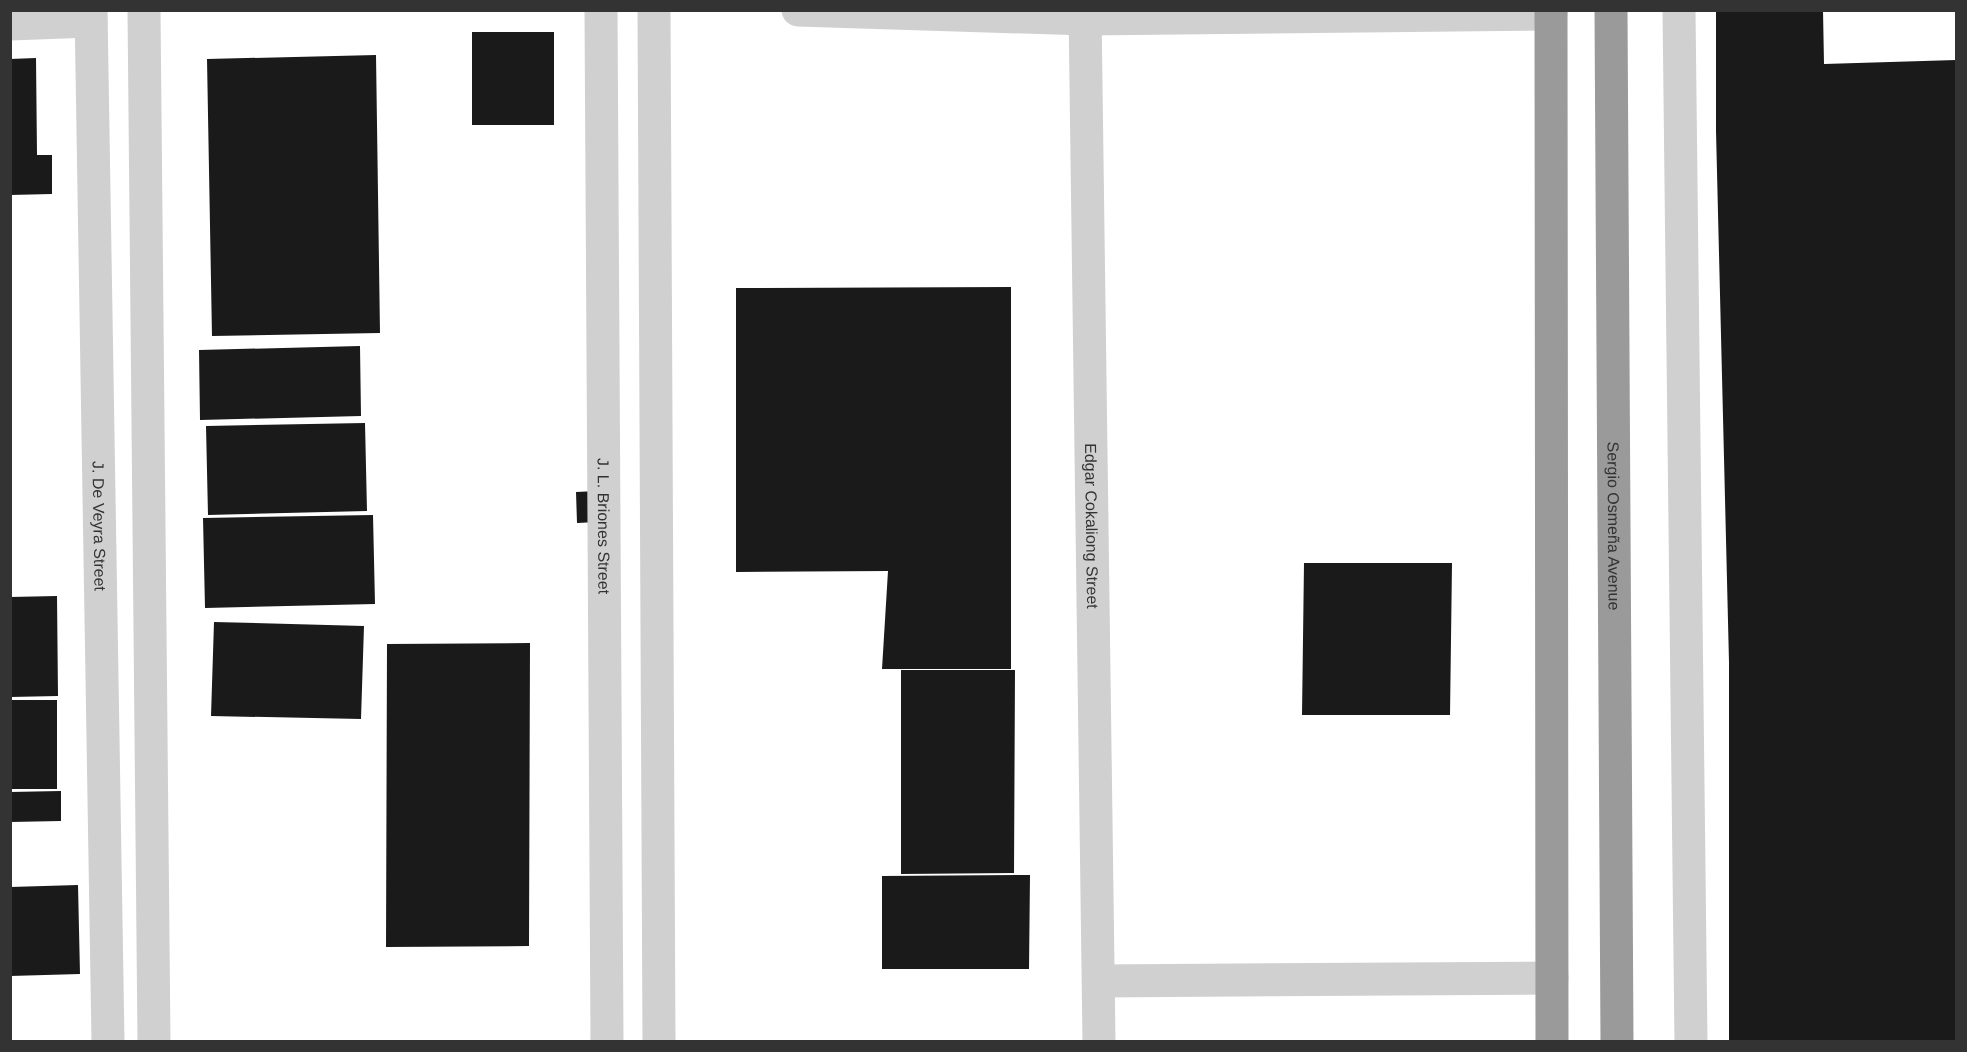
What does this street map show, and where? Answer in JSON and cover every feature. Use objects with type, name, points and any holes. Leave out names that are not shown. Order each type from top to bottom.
[{"type":"highway","name":"Sergio Osmeña Avenue","points":[[1611,10],[1617,1041]]},
{"type":"highway","points":[[1551,12],[1552,1041]]},
{"type":"street","points":[[144,10],[154,1041]]},
{"type":"street","name":"J. L. Briones Street","points":[[601,10],[607,1041]]},
{"type":"street","points":[[654,10],[659,1041]]},
{"type":"street","points":[[798,10],[1085,15],[1551,12]]},
{"type":"street","points":[[1679,10],[1690,1041]]},
{"type":"street","name":"Edgar Cokaliong Street","points":[[1085,15],[1099,1041]]},
{"type":"street","points":[[10,24],[91,16]]},
{"type":"street","name":"J. De Veyra Street","points":[[91,16],[107,856],[108,1041]]},
{"type":"street","points":[[603,532],[656,533]]},
{"type":"street","points":[[107,856],[153,858]]},
{"type":"street","points":[[1099,981],[1552,978]]},
{"type":"street","points":[[607,988],[658,987]]},
{"type":"building","points":[[1716,10],[1823,10],[1824,64],[1956,60],[1956,1042],[1729,1042],[1729,662],[1716,131]]},
{"type":"building","points":[[472,32],[554,32],[554,125],[472,125]]},
{"type":"building","points":[[376,55],[380,333],[212,336],[207,59]]},
{"type":"building","points":[[36,58],[37,155],[52,155],[52,194],[10,195],[10,59]]},
{"type":"building","points":[[1011,287],[1011,669],[882,669],[888,571],[736,572],[736,288]]},
{"type":"building","points":[[360,346],[361,416],[200,420],[199,350]]},
{"type":"building","points":[[365,423],[367,511],[208,515],[206,426]]},
{"type":"building","points":[[597,491],[597,522],[577,523],[576,492]]},
{"type":"building","points":[[373,515],[375,604],[205,608],[203,518]]},
{"type":"building","points":[[1304,563],[1452,563],[1450,715],[1302,715]]},
{"type":"building","points":[[57,596],[58,696],[10,697],[10,597]]},
{"type":"building","points":[[214,622],[364,626],[361,719],[211,716]]},
{"type":"building","points":[[530,643],[529,946],[386,947],[387,644]]},
{"type":"building","points":[[901,670],[1015,670],[1014,873],[901,874]]},
{"type":"building","points":[[10,700],[57,700],[57,789],[10,789]]},
{"type":"building","points":[[61,791],[61,821],[10,822],[10,792]]},
{"type":"building","points":[[1030,875],[1029,969],[882,969],[882,876]]},
{"type":"building","points":[[78,885],[80,974],[10,976],[10,887]]}]
